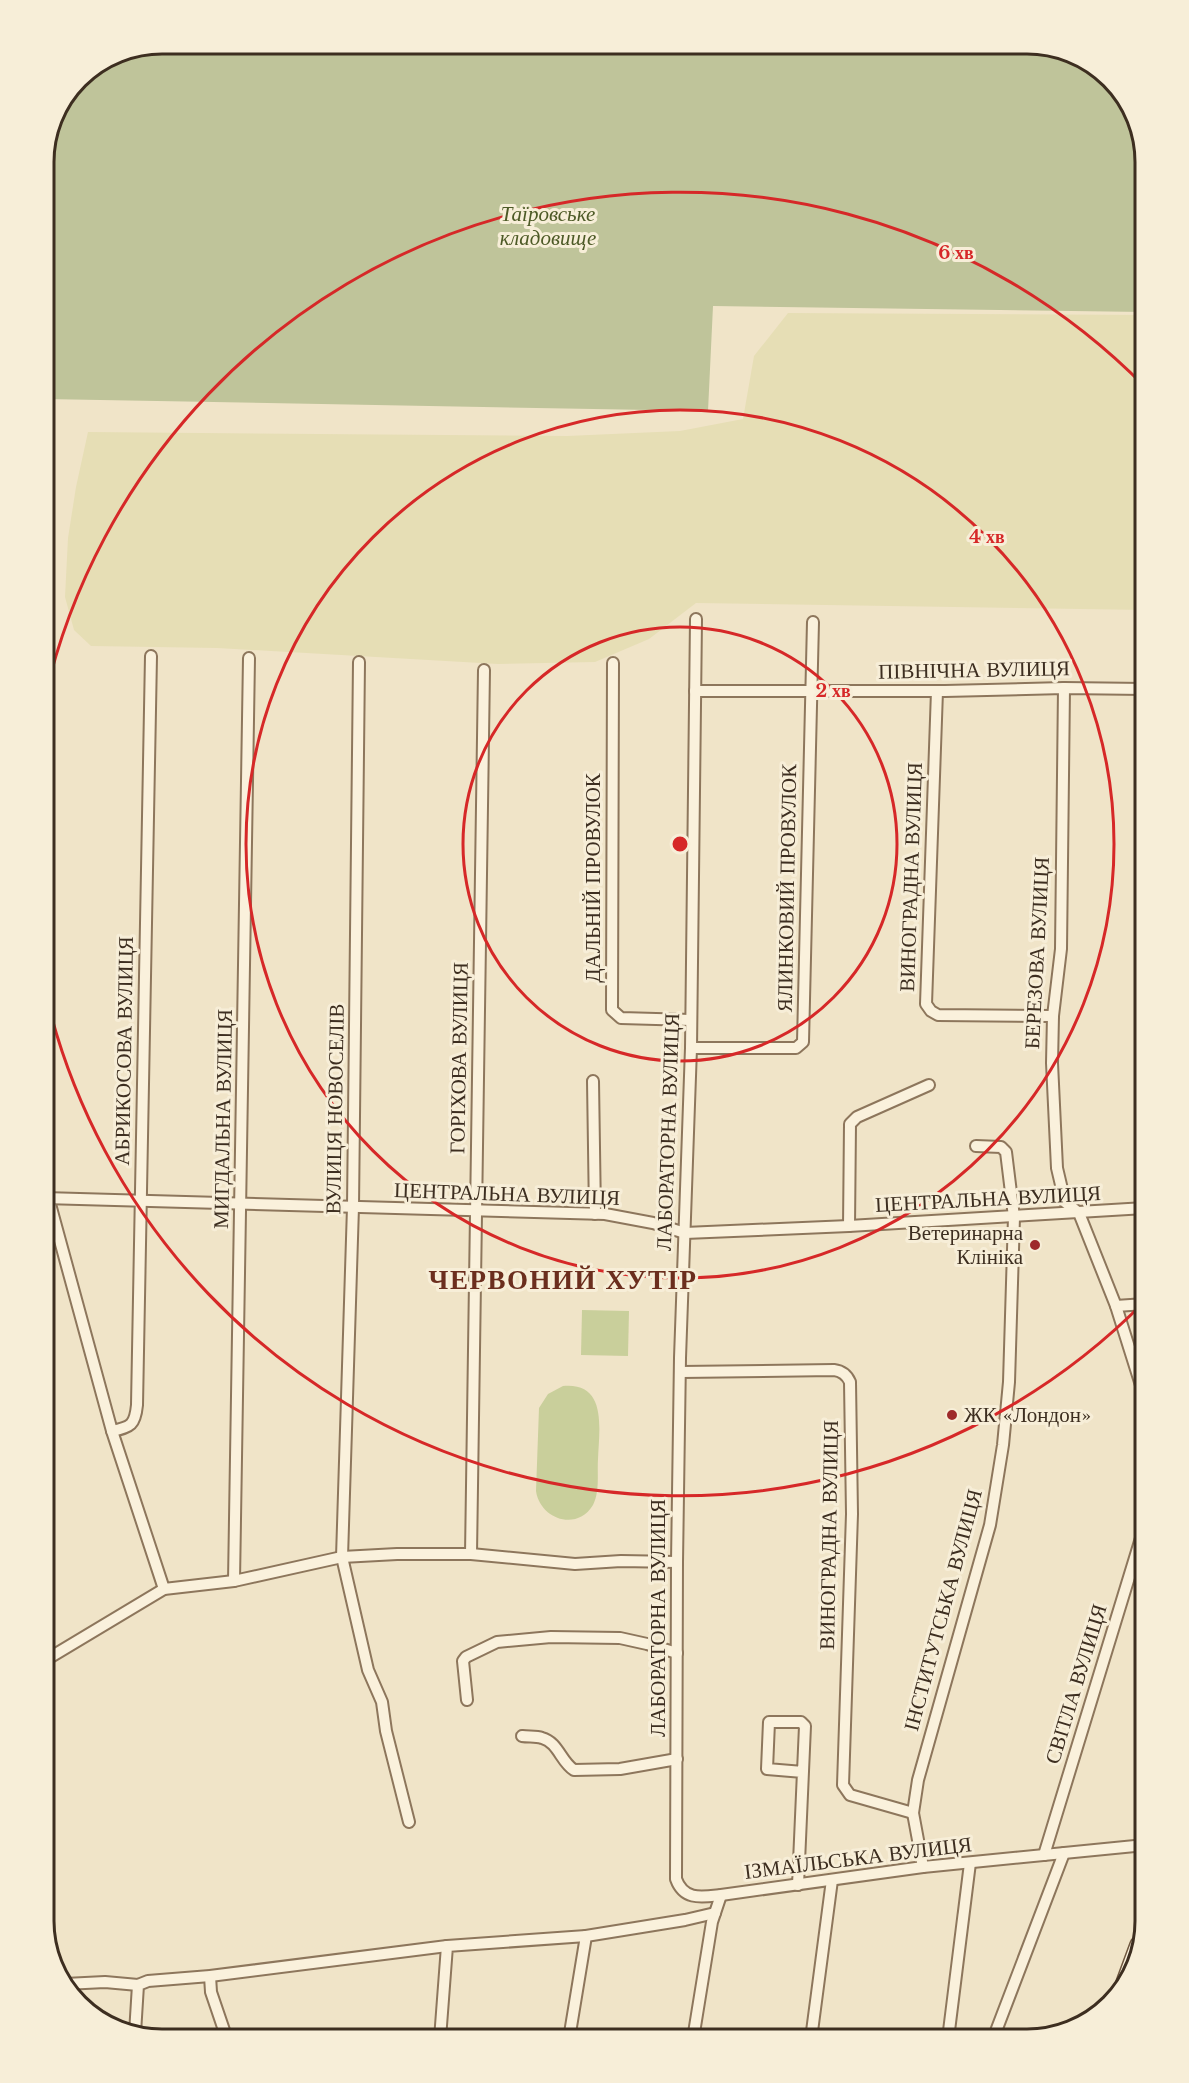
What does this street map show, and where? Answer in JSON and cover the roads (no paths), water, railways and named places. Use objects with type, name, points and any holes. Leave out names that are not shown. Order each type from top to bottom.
[{"type":"street","name":"ЛАБОРАТОРНА ВУЛИЦЯ","points":[[696,619],[692,1020],[677,1562],[676,1879],[688,1895],[694,1898],[721,1896]]},
{"type":"street","name":"ЯЛИНКОВИЙ ПРОВУЛОК","points":[[691,1048],[796,1048],[802,1042],[813,621]]},
{"type":"street","name":"АБРИКОСОВА ВУЛИЦЯ","points":[[111,1431],[133,1424],[138,1404],[151,656]]},
{"type":"street","name":"МИГДАЛЬНА ВУЛИЦЯ","points":[[234,1581],[249,658]]},
{"type":"street","name":"ВУЛИЦЯ НОВОСЕЛІВ","points":[[359,662],[353,1207],[342,1557],[368,1670],[382,1702],[386,1731],[409,1822]]},
{"type":"street","name":"ДАЛЬНІЙ ПРОВУЛОК","points":[[613,663],[612,1010],[621,1018],[692,1020]]},
{"type":"street","name":"ГОРІХОВА ВУЛИЦЯ","points":[[471,1554],[484,670]]},
{"type":"street","name":"БЕРЕЗОВА ВУЛИЦЯ","points":[[1064,688],[1061,949],[1053,1016],[1052,1095],[1057,1168],[1065,1202],[1078,1213]]},
{"type":"street","name":"ПІВНІЧНА ВУЛИЦЯ","points":[[695,691],[1135,689]]},
{"type":"street","name":"ВИНОГРАДНА ВУЛИЦЯ","points":[[937,691],[926,999],[928,1008],[938,1015],[1053,1016]]},
{"type":"street","points":[[593,1081],[595,1214]]},
{"type":"street","points":[[849,1226],[850,1124],[857,1117],[928,1085]]},
{"type":"street","name":"ІНСТИТУТСЬКА ВУЛИЦЯ","points":[[924,1868],[913,1813],[922,1759],[990,1525],[1003,1445],[1009,1382],[1014,1217],[1006,1152],[1001,1147],[976,1146]]},
{"type":"street","name":"ЦЕНТРАЛЬНА ВУЛИЦЯ","points":[[54,1198],[595,1214],[653,1223],[685,1233],[849,1226],[1135,1209]]},
{"type":"street","points":[[1078,1213],[1116,1306],[1135,1364]]},
{"type":"street","points":[[54,1227],[111,1431],[164,1589]]},
{"type":"street","points":[[1116,1306],[1135,1305]]},
{"type":"street","name":"ВИНОГРАДНА ВУЛИЦЯ","points":[[681,1372],[834,1370],[844,1373],[850,1382],[852,1514],[843,1785],[850,1795],[913,1813]]},
{"type":"street","points":[[54,1655],[164,1589],[234,1581],[342,1557],[471,1554],[575,1564],[621,1561],[677,1562]]},
{"type":"street","name":"СВІТЛА ВУЛИЦЯ","points":[[1044,1855],[1135,1561]]},
{"type":"street","points":[[467,1700],[463,1661],[466,1657],[497,1642],[551,1637],[621,1638],[677,1653]]},
{"type":"street","points":[[798,1885],[803,1772],[805,1726],[801,1722],[769,1722],[767,1769],[803,1772]]},
{"type":"street","points":[[522,1736],[547,1740],[558,1751],[568,1767],[574,1770],[620,1768],[677,1759]]},
{"type":"street","name":"ІЗМАЇЛЬСЬКА ВУЛИЦЯ","points":[[695,2029],[715,1913],[721,1896],[924,1868],[1135,1846]]},
{"type":"street","points":[[997,2029],[1064,1853]]},
{"type":"street","points":[[949,2029],[970,1863]]},
{"type":"street","points":[[812,2029],[832,1880]]},
{"type":"street","points":[[135,2025],[137,1990],[148,1981],[210,1976],[447,1946],[586,1936],[715,1913]]},
{"type":"street","points":[[571,2029],[586,1936]]},
{"type":"street","points":[[441,2029],[447,1946]]},
{"type":"street","points":[[210,1976],[211,1992],[224,2029]]},
{"type":"street","points":[[74,1984],[105,1983],[137,1990]]},
{"type":"place","name":"Ветеринарна Клініка","points":[[1035,1245]]},
{"type":"place","name":"ЖК «Лондон»","points":[[952,1415]]},
{"type":"district","name":"ЧЕРВОНИЙ ХУТІР","points":[[563,1280]]},
{"type":"park label","name":"Таїровське кладовище","points":[[548,226]]}]
